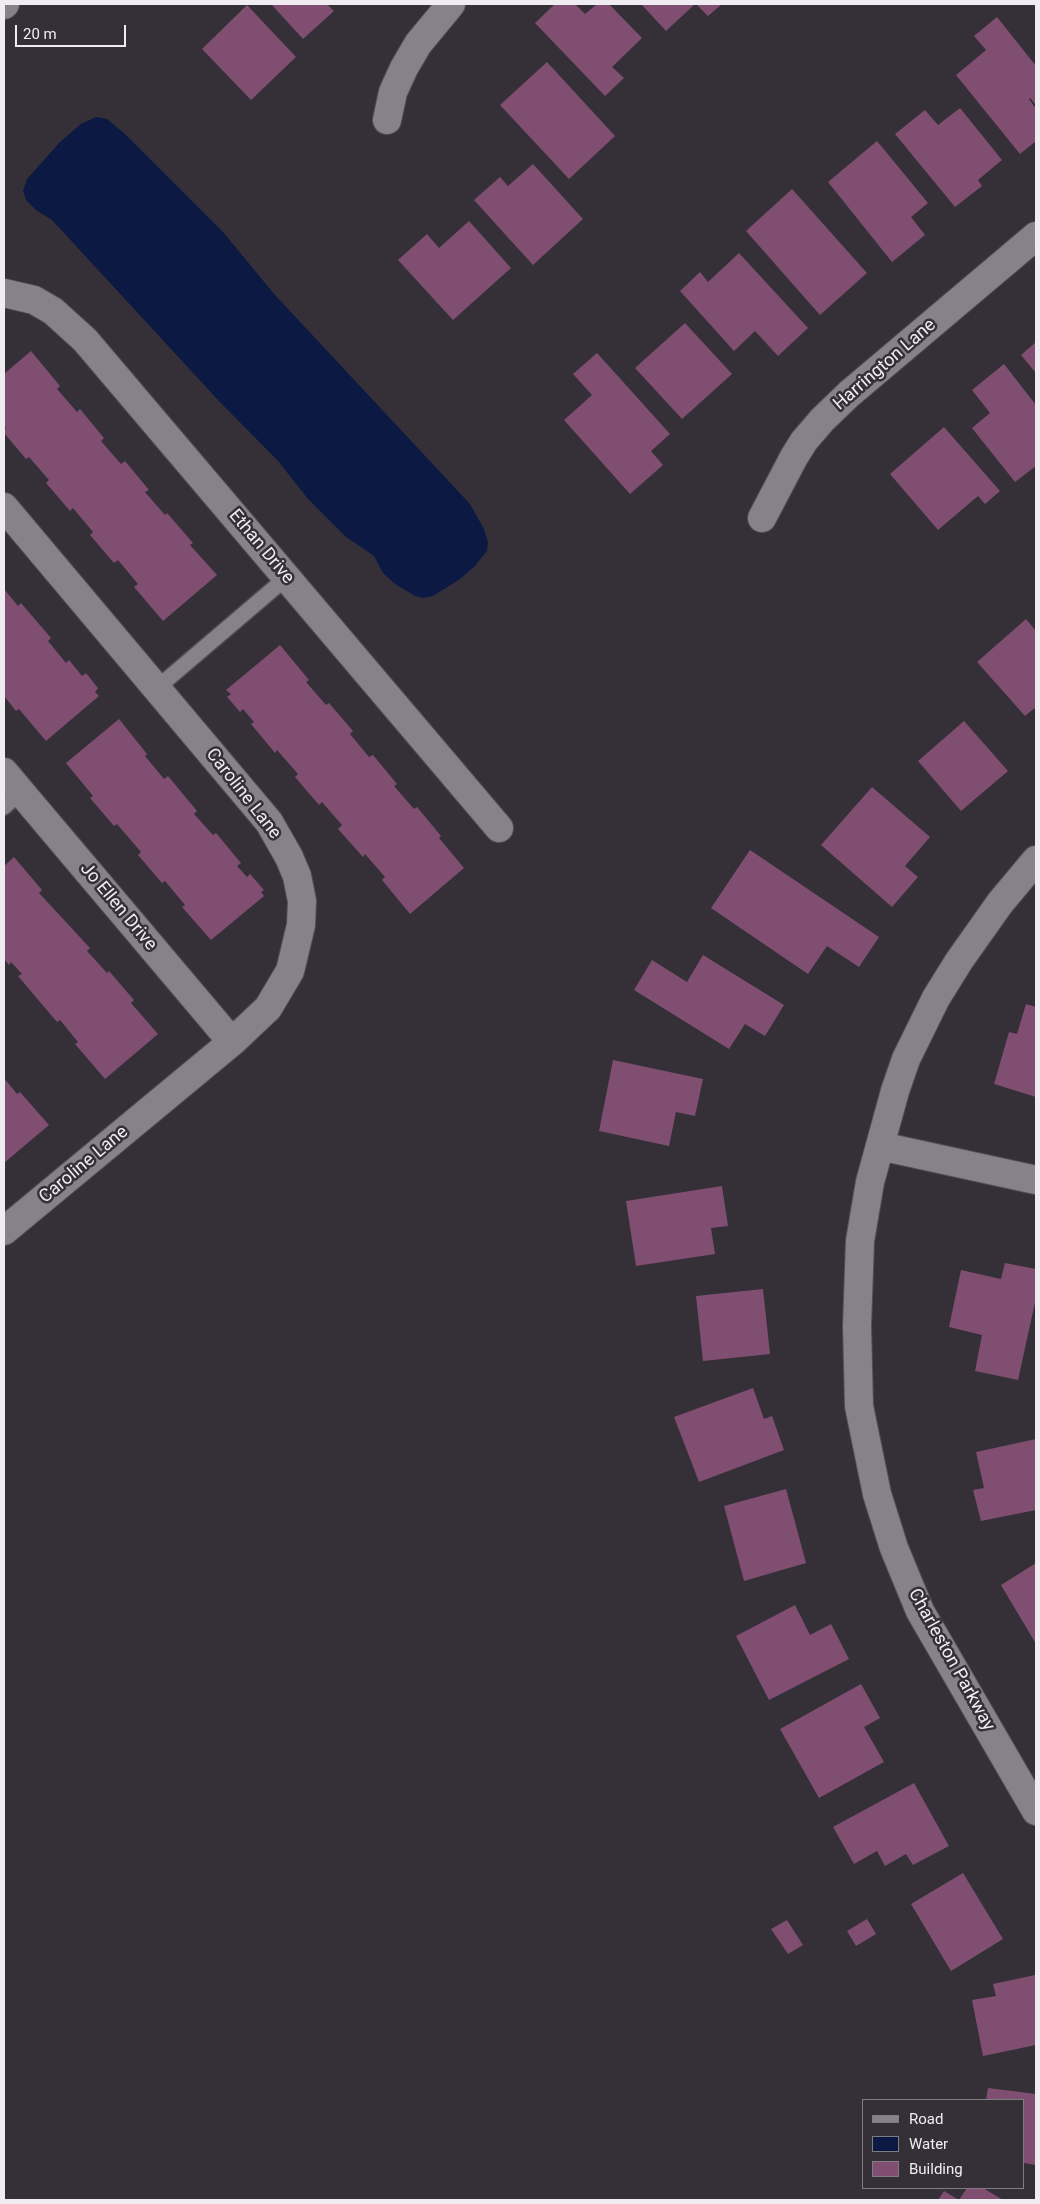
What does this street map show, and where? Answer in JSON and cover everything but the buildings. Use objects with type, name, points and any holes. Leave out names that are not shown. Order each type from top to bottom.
[{"type":"street","points":[[388,120],[393,92],[404,68],[418,44],[451,4]]},
{"type":"street","name":"Harrington Lane","points":[[762,518],[804,441],[822,420],[848,394],[1036,236]]},
{"type":"street","name":"Ethan Drive","points":[[4,293],[34,300],[53,310],[85,340],[499,828]]},
{"type":"street","name":"Caroline Lane","points":[[4,507],[269,822],[289,857],[297,876],[302,901],[301,925],[290,970],[268,1008],[232,1042],[4,1231]]},
{"type":"street","name":"Jo Ellen Drive","points":[[9,791],[232,1042]]},
{"type":"street","name":"Charleston Parkway","points":[[1036,860],[983,925],[936,998],[906,1059],[895,1091],[870,1182],[860,1241],[857,1296],[859,1406],[877,1494],[894,1548],[920,1610],[1036,1811]]},
{"type":"street","points":[[880,1146],[1036,1180]]},
{"type":"lane","points":[[157,688],[286,578]]},
{"type":"water","points":[[96,117],[107,119],[125,134],[223,232],[275,295],[470,504],[484,529],[488,542],[487,551],[474,567],[460,579],[433,596],[423,598],[415,596],[395,584],[383,573],[374,556],[346,537],[308,499],[279,462],[218,400],[52,220],[36,210],[26,200],[23,191],[27,179],[60,142],[81,124]]}]
